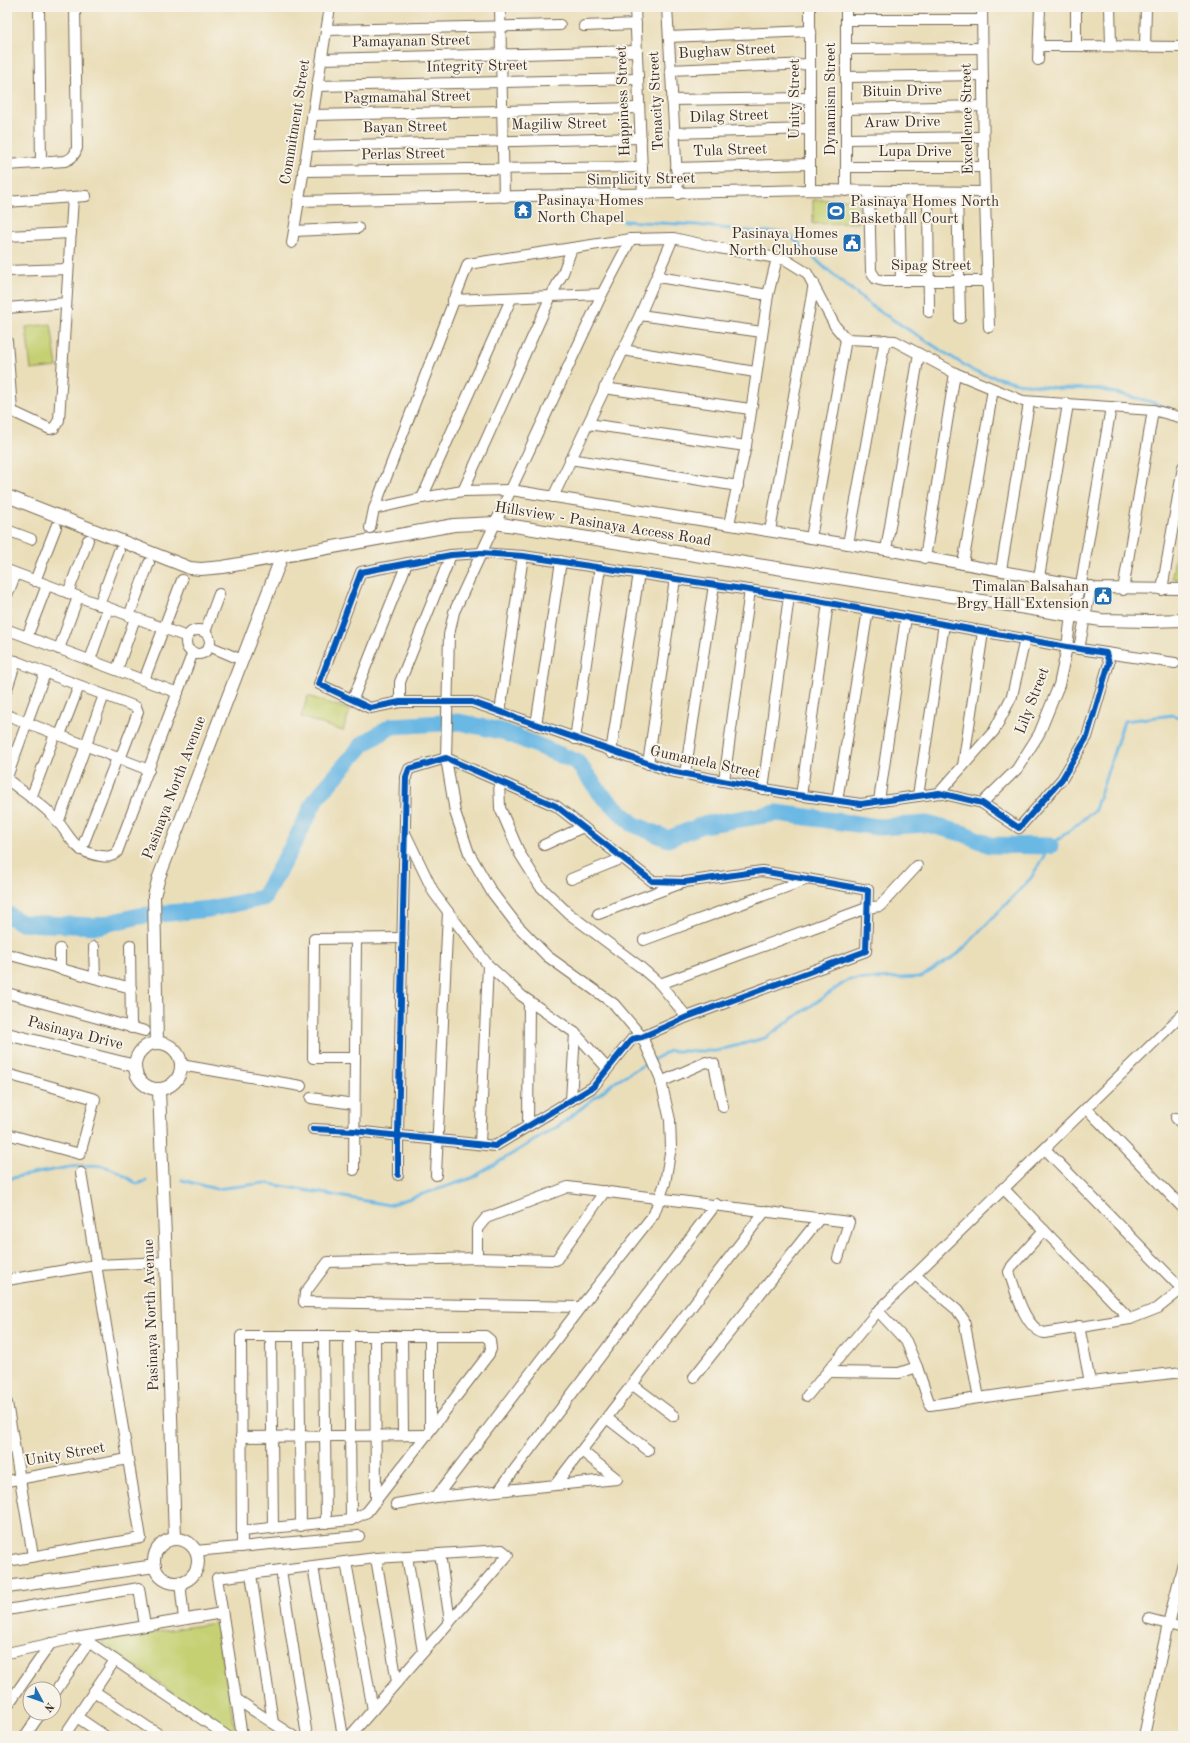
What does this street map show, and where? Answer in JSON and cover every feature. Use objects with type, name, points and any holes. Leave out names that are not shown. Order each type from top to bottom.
[{"type":"street","points":[[39,7],[42,163]]},
{"type":"street","points":[[7,165],[42,163],[69,159],[76,153],[78,148],[75,7]]},
{"type":"street","name":"Commitment Street","points":[[292,243],[330,7]]},
{"type":"street","points":[[500,7],[504,197]]},
{"type":"street","name":"Happiness Street","points":[[635,7],[643,195]]},
{"type":"street","name":"Tenacity Street","points":[[667,7],[678,194]]},
{"type":"street","name":"Unity Street","points":[[810,7],[810,190]]},
{"type":"street","name":"Dynamism Street","points":[[846,7],[846,191]]},
{"type":"street","name":"Excellence Street","points":[[982,7],[984,192],[989,327]]},
{"type":"street","points":[[1038,60],[1040,7]]},
{"type":"street","points":[[1076,7],[1076,46]]},
{"type":"street","points":[[1110,7],[1111,45]]},
{"type":"street","points":[[1145,47],[1146,7]]},
{"type":"street","points":[[846,20],[982,20]]},
{"type":"street","points":[[584,26],[636,24]]},
{"type":"street","points":[[326,30],[560,25]]},
{"type":"street","points":[[669,37],[811,31]]},
{"type":"street","points":[[1039,46],[1111,45],[1183,47]]},
{"type":"street","points":[[846,49],[982,48]]},
{"type":"street","name":"Pamayanan Street","points":[[322,59],[637,51]]},
{"type":"street","name":"Bughaw Street","points":[[670,70],[809,64]]},
{"type":"street","points":[[846,77],[982,75]]},
{"type":"street","name":"Integrity Street","points":[[317,86],[638,78]]},
{"type":"street","points":[[672,100],[809,98]]},
{"type":"street","name":"Bituin Drive","points":[[846,109],[983,106]]},
{"type":"street","name":"Pagmamahal Street","points":[[312,115],[639,108]]},
{"type":"street","name":"Dilag Street","points":[[674,134],[810,129]]},
{"type":"street","name":"Araw Drive","points":[[846,139],[983,137]]},
{"type":"street","name":"Magiliw Street","points":[[503,141],[641,138]]},
{"type":"street","name":"Bayan Street","points":[[308,146],[503,141]]},
{"type":"street","name":"Tula Street","points":[[676,168],[810,164]]},
{"type":"street","name":"Perlas Street","points":[[303,171],[642,167]]},
{"type":"street","name":"Lupa Drive","points":[[846,167],[984,167]]},
{"type":"street","name":"Simplicity Street","points":[[298,202],[810,190],[869,192],[984,192]]},
{"type":"street","name":"Sipag Street","points":[[869,192],[871,270],[876,279],[881,281],[987,280]]},
{"type":"street","points":[[899,192],[900,281]]},
{"type":"street","points":[[928,192],[929,312]]},
{"type":"street","points":[[957,192],[960,318]]},
{"type":"street","points":[[7,202],[86,196]]},
{"type":"street","points":[[7,341],[9,410],[45,428],[54,428],[57,425],[73,197]]},
{"type":"street","points":[[294,231],[358,228]]},
{"type":"street","points":[[7,236],[71,233]]},
{"type":"street","points":[[553,497],[604,388],[640,316],[658,277],[673,238]]},
{"type":"street","points":[[370,528],[374,509],[468,264],[631,239],[673,238],[786,260],[807,273],[814,283],[835,326],[846,339],[895,341],[955,373],[1029,402],[1154,410],[1183,418]]},
{"type":"street","points":[[436,1496],[580,1307],[654,1214],[665,1183],[671,1147],[670,1120],[661,1080],[642,1037],[614,1004],[547,956],[517,925],[491,891],[469,852],[455,812],[446,758],[449,634],[454,612],[494,523],[511,490],[602,294],[631,239]]},
{"type":"street","points":[[463,491],[551,296],[563,273],[572,248]]},
{"type":"street","points":[[729,524],[746,446],[755,372],[768,295],[778,258]]},
{"type":"street","points":[[7,271],[68,269]]},
{"type":"street","points":[[658,277],[768,295]]},
{"type":"street","points":[[770,531],[814,283]]},
{"type":"street","points":[[453,300],[602,294]]},
{"type":"street","points":[[422,498],[511,298]]},
{"type":"street","points":[[7,308],[66,303]]},
{"type":"street","points":[[640,316],[762,332]]},
{"type":"street","points":[[811,538],[846,339]]},
{"type":"street","points":[[848,544],[885,340]]},
{"type":"street","points":[[623,350],[755,372]]},
{"type":"street","points":[[886,550],[919,354]]},
{"type":"street","points":[[925,558],[955,373]]},
{"type":"street","points":[[604,388],[750,409]]},
{"type":"street","points":[[963,564],[993,389]]},
{"type":"street","points":[[1001,570],[1029,402]]},
{"type":"street","points":[[1039,577],[1068,404]]},
{"type":"street","points":[[1079,649],[1084,617],[1086,585],[1111,407]]},
{"type":"street","points":[[1123,590],[1154,410]]},
{"type":"street","points":[[588,424],[746,446]]},
{"type":"street","points":[[570,459],[738,486]]},
{"type":"street","points":[[1162,590],[1183,467]]},
{"type":"street","points":[[374,509],[422,498],[463,491],[511,490],[729,524],[1086,585],[1123,590],[1183,589]]},
{"type":"street","name":"Hillsview - Pasinaya Access Road","points":[[7,496],[165,559],[195,569],[223,567],[454,525],[494,523],[1084,617],[1122,621],[1183,620]]},
{"type":"street","points":[[1172,530],[1183,518]]},
{"type":"street","points":[[35,581],[56,527]]},
{"type":"street","points":[[7,530],[31,539]]},
{"type":"street","points":[[68,593],[88,540]]},
{"type":"street","points":[[90,660],[119,551]]},
{"type":"street","points":[[352,700],[407,563],[451,555],[481,553],[561,561],[714,584],[868,610],[1067,647],[1175,663]]},
{"type":"street","points":[[400,702],[400,682],[451,555]]},
{"type":"street","name":"Pasinaya North Avenue","points":[[157,1043],[156,927],[154,896],[165,857],[282,556]]},
{"type":"street","points":[[500,712],[523,556]]},
{"type":"street","points":[[536,725],[561,561]]},
{"type":"street","points":[[117,670],[149,563]]},
{"type":"street","name":"Gumamela Street","points":[[407,563],[361,572],[319,684],[370,708],[400,702],[472,702],[648,764],[685,774],[801,796],[861,804],[939,793],[982,803],[1019,828],[1062,779],[1087,737],[1110,663],[1106,653]]},
{"type":"street","points":[[575,739],[600,567]]},
{"type":"street","points":[[7,595],[11,572],[187,637]]},
{"type":"street","points":[[611,752],[639,573]]},
{"type":"street","points":[[648,764],[675,579]]},
{"type":"street","points":[[144,680],[182,580]]},
{"type":"street","points":[[685,774],[714,584]]},
{"type":"street","points":[[27,637],[47,585]]},
{"type":"street","name":"Lily Street","points":[[982,803],[1017,769],[1039,734],[1059,685],[1067,647],[1071,615],[1086,585]]},
{"type":"street","points":[[724,781],[750,590]]},
{"type":"street","points":[[205,632],[219,594]]},
{"type":"street","points":[[763,789],[789,596]]},
{"type":"street","points":[[58,649],[78,597]]},
{"type":"street","points":[[801,796],[828,603]]},
{"type":"street","points":[[838,801],[868,610]]},
{"type":"street","points":[[879,802],[906,617]]},
{"type":"street","points":[[918,796],[944,624]]},
{"type":"street","points":[[197,630],[205,632],[210,638],[209,646],[201,653],[193,652],[186,644],[189,633],[197,630]]},
{"type":"street","points":[[12,631],[178,693]]},
{"type":"street","points":[[963,766],[983,632]]},
{"type":"street","points":[[939,793],[994,731],[1012,696],[1025,639]]},
{"type":"street","points":[[209,646],[242,660]]},
{"type":"street","points":[[45,673],[7,778],[49,812],[68,839],[81,850],[90,855],[110,857],[117,852],[193,652]]},
{"type":"street","points":[[7,689],[12,660],[138,709],[81,850]]},
{"type":"street","points":[[31,798],[79,686]]},
{"type":"street","points":[[58,823],[104,695]]},
{"type":"street","points":[[7,715],[149,770]]},
{"type":"street","points":[[313,1129],[398,1135],[495,1146],[593,1087],[632,1040],[687,1017],[866,951],[868,890],[810,878],[762,871],[685,882],[652,881],[556,806],[446,758],[409,769],[406,777],[398,1135],[398,1175]]},
{"type":"street","points":[[499,781],[500,808],[520,854],[540,886],[568,913],[639,966],[660,984],[687,1017]]},
{"type":"street","points":[[544,844],[583,827]]},
{"type":"street","points":[[405,834],[434,893],[488,965],[529,1001],[575,1033],[608,1068]]},
{"type":"street","points":[[571,879],[623,858]]},
{"type":"street","points":[[660,984],[867,908],[880,906],[918,866]]},
{"type":"street","points":[[644,940],[810,878]]},
{"type":"street","points":[[598,914],[685,882]]},
{"type":"street","points":[[436,1175],[439,1140],[448,912]]},
{"type":"street","points":[[354,1170],[356,938]]},
{"type":"street","points":[[355,1058],[313,1058],[314,939],[403,938]]},
{"type":"street","points":[[130,945],[132,1028]]},
{"type":"street","points":[[94,947],[95,978]]},
{"type":"street","points":[[60,949],[60,969]]},
{"type":"street","points":[[7,954],[131,988]]},
{"type":"street","points":[[480,1144],[488,965]]},
{"type":"street","points":[[7,993],[145,1031]]},
{"type":"street","points":[[528,1126],[529,1001]]},
{"type":"street","points":[[807,1396],[878,1311],[1183,1014]]},
{"type":"street","points":[[571,1100],[575,1033]]},
{"type":"street","name":"Pasinaya Drive","points":[[7,1034],[135,1066]]},
{"type":"street","points":[[157,1043],[164,1044],[174,1049],[180,1060],[181,1066],[181,1072],[175,1082],[165,1089],[159,1090],[152,1089],[142,1083],[135,1072],[136,1060],[142,1050],[157,1043]]},
{"type":"street","points":[[661,1080],[706,1062],[714,1064],[723,1107]]},
{"type":"street","points":[[181,1066],[301,1086]]},
{"type":"street","points":[[7,1074],[95,1099],[80,1154],[7,1134]]},
{"type":"street","name":"Pasinaya North Avenue","points":[[159,1090],[175,1539]]},
{"type":"street","points":[[311,1098],[354,1104]]},
{"type":"street","points":[[1087,1109],[1183,1208]]},
{"type":"street","points":[[1044,1230],[1012,1266],[1009,1272],[1022,1308],[1039,1332],[1044,1333],[1130,1319],[1158,1308],[1183,1289],[1045,1149]]},
{"type":"street","points":[[7,1561],[141,1538],[82,1172]]},
{"type":"street","points":[[477,1258],[477,1229],[486,1218],[568,1187],[660,1197],[849,1222],[838,1258]]},
{"type":"street","points":[[1003,1188],[1130,1319]]},
{"type":"street","points":[[580,1307],[304,1302],[305,1293],[328,1262],[477,1258],[556,1260],[605,1191]]},
{"type":"street","points":[[499,1490],[716,1204]]},
{"type":"street","points":[[555,1485],[582,1452],[765,1211]]},
{"type":"street","points":[[694,1377],[820,1218]]},
{"type":"street","points":[[7,1280],[96,1265],[166,1262]]},
{"type":"street","points":[[916,1275],[957,1310],[964,1320],[979,1398]]},
{"type":"street","points":[[878,1311],[906,1341],[930,1405],[1090,1382],[1183,1372]]},
{"type":"street","points":[[1080,1326],[1090,1382]]},
{"type":"street","points":[[242,1531],[351,1520],[367,1512],[489,1354],[491,1345],[490,1340],[484,1336],[241,1336],[242,1547]]},
{"type":"street","points":[[271,1336],[273,1529]]},
{"type":"street","points":[[299,1336],[301,1526]]},
{"type":"street","points":[[324,1336],[326,1523]]},
{"type":"street","points":[[349,1336],[351,1520]]},
{"type":"street","points":[[375,1336],[376,1501]]},
{"type":"street","points":[[402,1336],[403,1434]]},
{"type":"street","points":[[429,1432],[430,1336]]},
{"type":"street","points":[[828,1372],[900,1373],[917,1367]]},
{"type":"street","points":[[633,1385],[674,1416]]},
{"type":"street","points":[[7,1403],[33,1556]]},
{"type":"street","points":[[608,1418],[648,1450]]},
{"type":"street","points":[[241,1437],[376,1435],[429,1432]]},
{"type":"street","points":[[396,1504],[436,1496],[617,1479],[582,1452]]},
{"type":"street","name":"Unity Street","points":[[7,1481],[128,1459]]},
{"type":"street","points":[[195,1551],[359,1536]]},
{"type":"street","points":[[175,1539],[186,1541],[195,1551],[198,1558],[196,1569],[190,1578],[180,1582],[174,1583],[164,1579],[155,1566],[155,1555],[160,1546],[175,1539]]},
{"type":"street","points":[[242,1736],[217,1578],[376,1558],[502,1550],[508,1555],[350,1736]]},
{"type":"street","points":[[440,1554],[450,1621]]},
{"type":"street","points":[[407,1556],[423,1652]]},
{"type":"street","points":[[376,1558],[397,1682]]},
{"type":"street","points":[[346,1562],[373,1710]]},
{"type":"street","points":[[1144,1736],[1168,1624],[1183,1564]]},
{"type":"street","points":[[7,1587],[155,1566]]},
{"type":"street","points":[[313,1567],[343,1736]]},
{"type":"street","points":[[281,1570],[307,1736]]},
{"type":"street","points":[[251,1574],[273,1723]]},
{"type":"street","points":[[180,1582],[184,1620]]},
{"type":"street","points":[[7,1610],[139,1588],[145,1626]]},
{"type":"street","points":[[7,1653],[51,1643],[85,1640],[145,1626],[222,1613]]},
{"type":"street","points":[[1149,1619],[1183,1628]]},
{"type":"street","points":[[85,1640],[227,1736]]},
{"type":"street","points":[[61,1681],[85,1640]]},
{"type":"street","points":[[7,1706],[51,1643]]},
{"type":"street","points":[[64,1736],[115,1660]]},
{"type":"street","points":[[94,1691],[162,1736]]},
{"type":"street","points":[[236,1699],[293,1736]]},
{"type":"street","points":[[77,1717],[105,1736]]},
{"type":"street","points":[[25,1736],[35,1721]]},
{"type":"green space","name":"Pasinaya Homes North Basketball Court","points":[[858,199],[859,223],[813,224],[813,200]]},
{"type":"green space","points":[[51,324],[57,367],[31,370],[26,327]]},
{"type":"green space","points":[[1178,533],[1183,533],[1183,580],[1172,578]]},
{"type":"green space","points":[[308,696],[350,710],[343,731],[301,717]]},
{"type":"green space","points":[[215,1623],[235,1728],[232,1732],[228,1732],[101,1642],[103,1640]]},
{"type":"waterway","points":[[623,221],[696,225],[756,232],[786,232],[824,267],[873,307],[975,372],[1018,383],[1057,388],[1099,389],[1148,401],[1169,409]]},
{"type":"waterway","points":[[182,1180],[216,1189],[265,1183],[389,1205],[472,1178],[560,1125],[617,1080],[669,1051],[716,1051],[765,1038],[848,980],[921,977],[958,954],[1031,878],[1050,846],[1095,810],[1124,721],[1173,715],[1183,719]]},
{"type":"waterway","points":[[7,914],[21,923],[97,926],[139,916],[209,909],[263,898],[293,845],[316,799],[363,744],[392,726],[459,722],[505,732],[577,762],[601,794],[633,824],[668,839],[702,825],[778,813],[878,827],[927,824],[965,834],[990,845],[1050,846]]},
{"type":"waterway","points":[[7,1179],[68,1167],[93,1165],[111,1169],[137,1184],[146,1181]]},
{"type":"cycle path","points":[[481,553],[523,556],[802,598],[1106,653],[1109,663],[1087,737],[1062,779],[1019,828],[982,803],[939,793],[861,804],[797,795],[670,771],[472,702],[400,702],[370,708],[319,684],[361,572],[451,555],[481,553]]},
{"type":"cycle path","points":[[313,1129],[354,1131],[495,1146],[593,1087],[632,1039],[642,1037],[687,1017],[866,951],[868,890],[762,871],[685,882],[652,881],[556,806],[446,758],[409,769],[406,777],[398,1135],[398,1175]]},
{"type":"place","name":"Pasinaya Homes North Chapel","points":[[523,210]]},
{"type":"place","name":"Pasinaya Homes North Basketball Court","points":[[836,211]]},
{"type":"place","name":"Pasinaya Homes North Clubhouse","points":[[852,243]]},
{"type":"place","name":"Timalan Balsahan Brgy Hall Extension","points":[[1103,596]]}]
